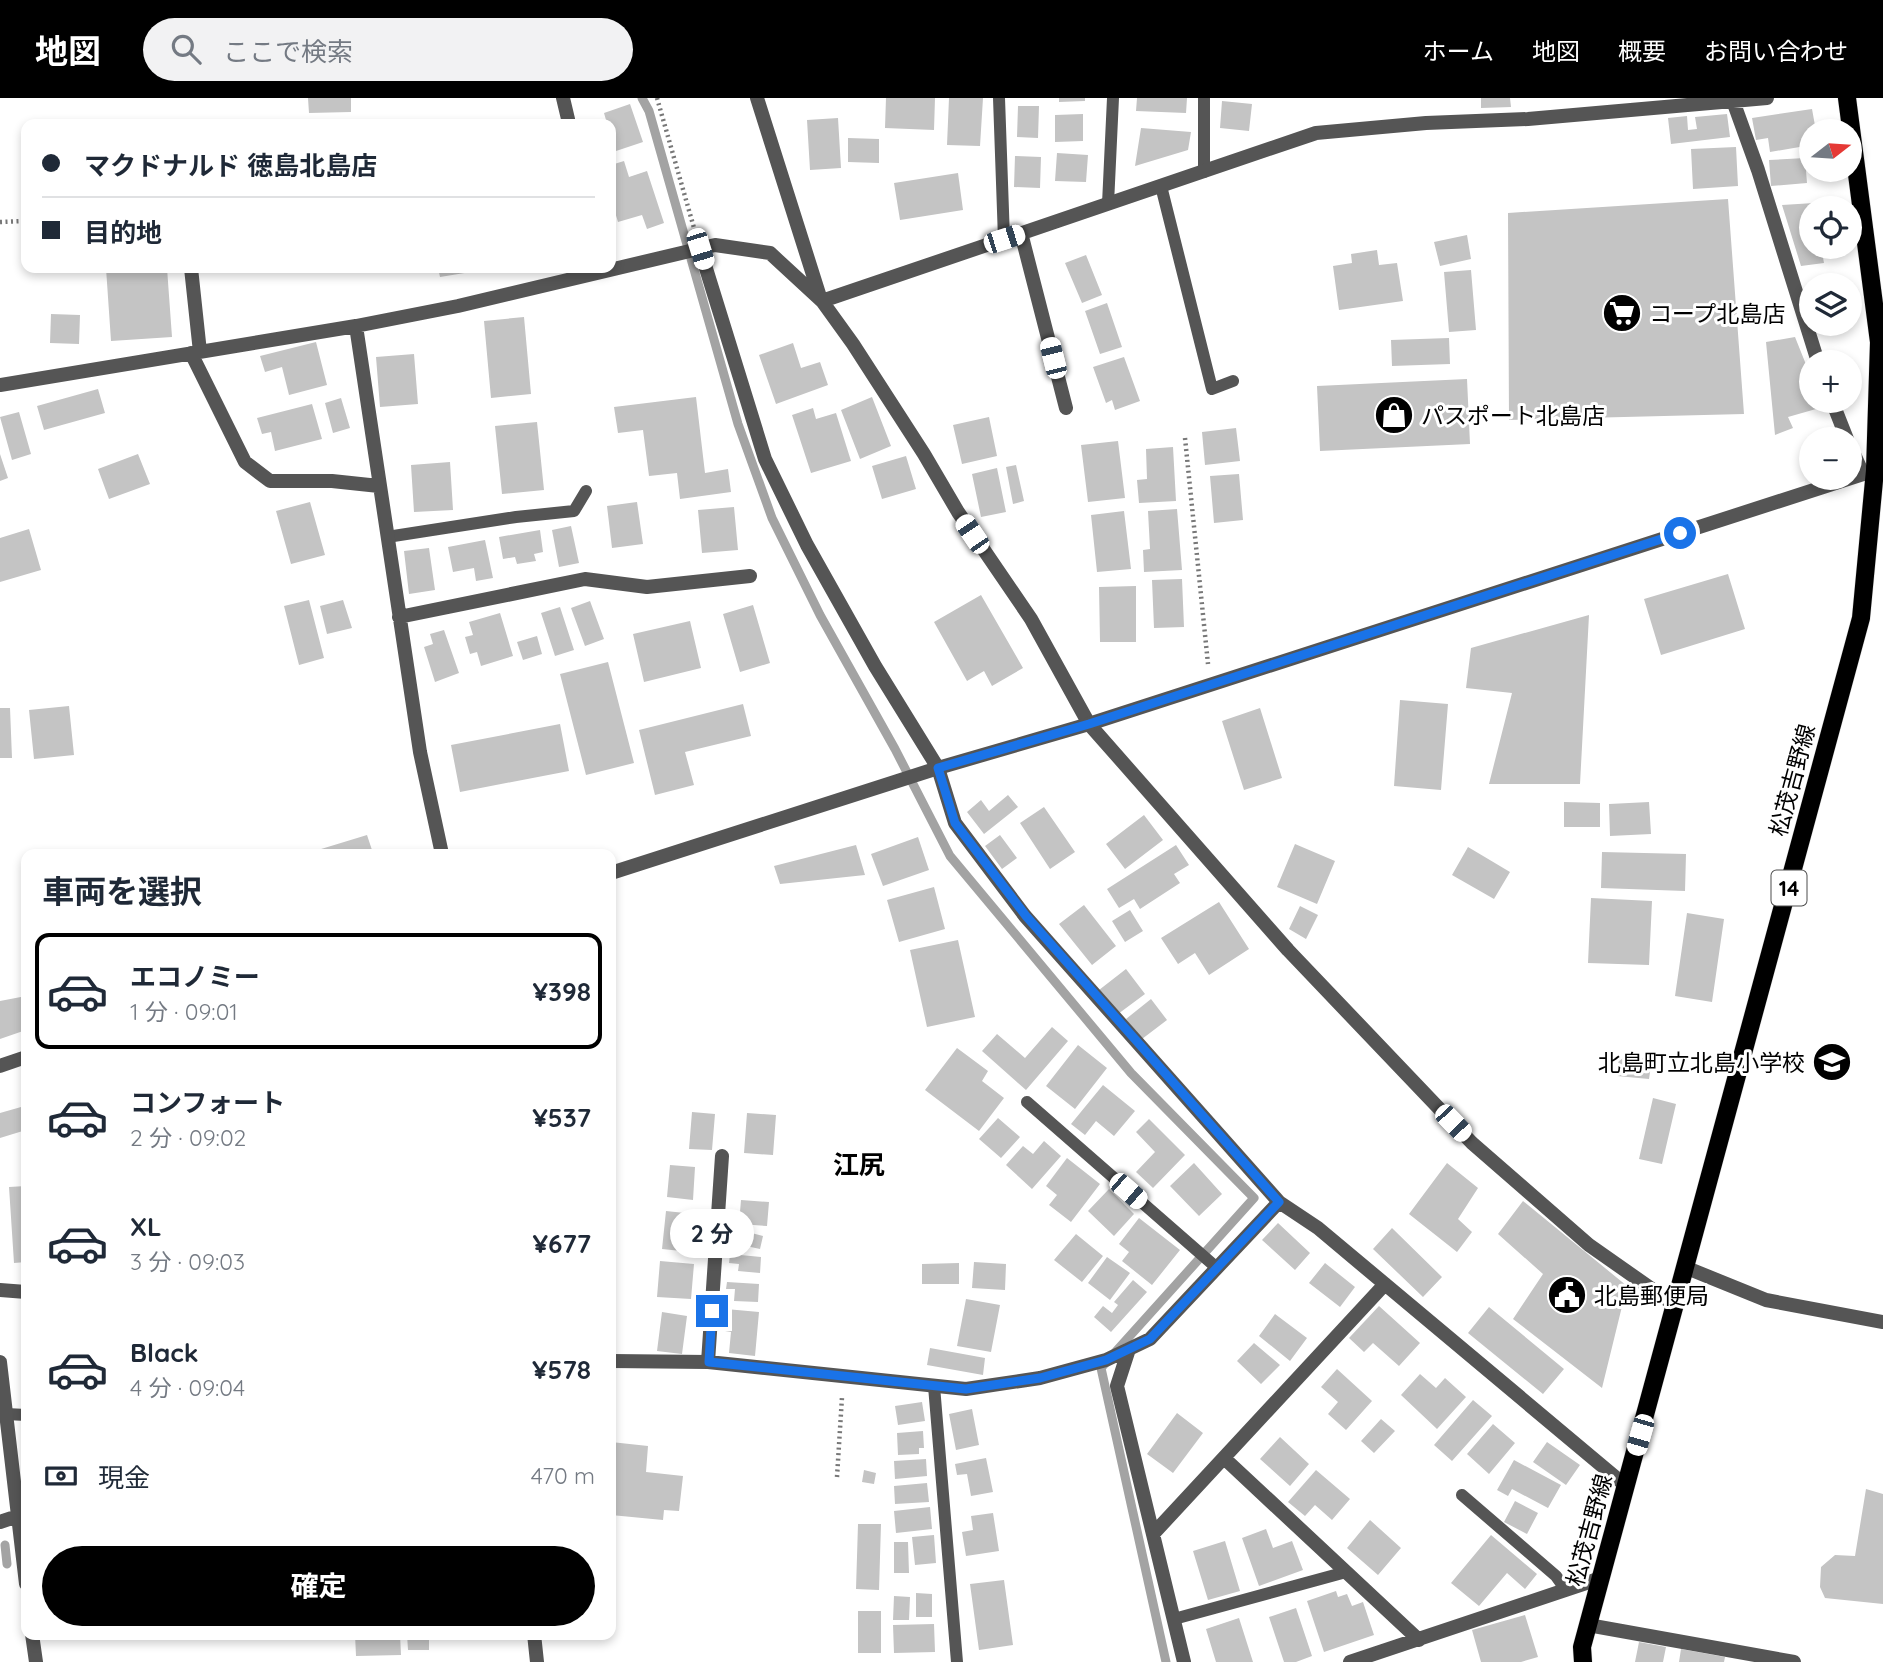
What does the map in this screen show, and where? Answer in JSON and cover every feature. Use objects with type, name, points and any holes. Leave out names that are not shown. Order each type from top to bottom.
[{"type":"main road","name":"松茂吉野線","points":[[1583,1662],[1582,1647],[1687,1268],[1861,618],[1874,471],[1880,341],[1847,98]]},
{"type":"street","points":[[563,98],[568,119]]},
{"type":"street","points":[[757,98],[822,301]]},
{"type":"street","points":[[822,301],[1316,133],[1426,123],[1528,119],[1767,98]]},
{"type":"street","points":[[1732,100],[1758,170],[1814,350]]},
{"type":"street","points":[[1021,233],[1066,408]]},
{"type":"street","points":[[616,267],[715,245],[770,254],[822,301],[853,344],[958,512],[1031,619],[1089,724],[1288,950],[1472,1143],[1589,1245],[1676,1306]]},
{"type":"street","points":[[700,249],[765,459],[807,545],[875,666],[938,768],[955,823],[1026,916],[1279,1202],[1318,1228],[1626,1486]]},
{"type":"street","points":[[191,273],[196,353],[245,462],[270,481],[331,481],[379,485]]},
{"type":"street","points":[[0,385],[356,326],[458,306],[591,273]]},
{"type":"street","points":[[356,326],[399,617],[421,752],[441,849]]},
{"type":"street","points":[[616,871],[938,768],[1089,724],[1874,471],[1862,458]]},
{"type":"street","points":[[399,617],[585,579],[647,587],[750,576]]},
{"type":"street","points":[[0,1066],[21,1060]]},
{"type":"street","points":[[709,1362],[722,1156]]},
{"type":"street","points":[[616,1362],[709,1362],[966,1389],[1040,1378],[1106,1360],[1150,1339],[1279,1202]]},
{"type":"street","points":[[1687,1268],[1766,1300],[1883,1322]]},
{"type":"street","points":[[1154,1533],[1385,1284]]},
{"type":"street","points":[[0,1290],[21,1292]]},
{"type":"street","points":[[1129,1349],[1116,1386],[1184,1662]]},
{"type":"street","points":[[0,1362],[3,1411],[21,1497],[18,1516],[21,1542]]},
{"type":"street","points":[[1224,1458],[1419,1640]]},
{"type":"street","points":[[0,1522],[18,1516]]},
{"type":"street","points":[[1350,1662],[1601,1578]]},
{"type":"street","points":[[1588,1625],[1794,1662]]},
{"type":"street","points":[[33,1640],[36,1662]]},
{"type":"street","points":[[535,1640],[537,1662]]},
{"type":"lane","points":[[999,98],[1004,239]]},
{"type":"lane","points":[[1108,204],[1113,98]]},
{"type":"lane","points":[[1204,98],[1204,172]]},
{"type":"lane","points":[[1161,187],[1212,389],[1233,380]]},
{"type":"lane","points":[[387,537],[574,511],[586,491]]},
{"type":"lane","points":[[1027,1102],[1217,1268]]},
{"type":"lane","points":[[934,1386],[957,1662]]},
{"type":"lane","points":[[3,1411],[21,1414]]},
{"type":"lane","points":[[1462,1496],[1556,1576],[1566,1590]]},
{"type":"lane","points":[[1174,1619],[1346,1572]]},
{"type":"path","points":[[657,98],[700,249]]},
{"type":"path","points":[[0,222],[21,220]]},
{"type":"path","points":[[1185,438],[1210,685]]},
{"type":"path","points":[[836,1477],[844,1377]]},
{"type":"building","points":[[308,98],[351,98],[351,112],[309,113]]},
{"type":"building","points":[[886,98],[935,98],[934,130],[885,128]]},
{"type":"building","points":[[949,98],[983,98],[980,146],[947,145]]},
{"type":"building","points":[[1059,98],[1085,98],[1085,101],[1059,102]]},
{"type":"building","points":[[1137,98],[1187,98],[1186,113],[1136,111]]},
{"type":"building","points":[[1481,98],[1510,98],[1511,107],[1481,108]]},
{"type":"building","points":[[1222,101],[1252,104],[1249,131],[1220,128]]},
{"type":"building","points":[[630,104],[643,142],[616,151],[616,119],[606,119],[604,113]]},
{"type":"building","points":[[1018,106],[1039,106],[1038,138],[1017,137]]},
{"type":"building","points":[[1812,109],[1814,119],[1799,119],[1799,147],[1770,152],[1768,138],[1756,140],[1752,118]]},
{"type":"building","points":[[1083,114],[1083,141],[1055,142],[1055,115]]},
{"type":"building","points":[[1727,114],[1730,137],[1671,144],[1668,118],[1687,116],[1688,130],[1697,129],[1695,117]]},
{"type":"building","points":[[838,118],[841,168],[810,170],[807,120]]},
{"type":"building","points":[[1141,128],[1191,132],[1188,150],[1135,166]]},
{"type":"building","points":[[848,138],[879,139],[879,163],[848,162]]},
{"type":"building","points":[[1736,147],[1738,186],[1693,189],[1691,149]]},
{"type":"building","points":[[1057,153],[1088,155],[1086,182],[1055,181]]},
{"type":"building","points":[[1015,156],[1041,157],[1040,188],[1014,187]]},
{"type":"building","points":[[1799,158],[1799,182],[1807,183],[1771,186],[1769,160]]},
{"type":"building","points":[[624,161],[629,177],[647,171],[664,223],[647,229],[642,215],[618,222],[616,163]]},
{"type":"building","points":[[958,173],[963,210],[900,220],[894,183]]},
{"type":"building","name":"コープ北島店","points":[[1728,199],[1744,414],[1509,420],[1508,213]]},
{"type":"building","points":[[1799,204],[1799,259],[1823,259],[1824,263],[1801,266],[1782,205]]},
{"type":"building","points":[[1467,235],[1471,259],[1440,266],[1434,242]]},
{"type":"building","points":[[1377,250],[1379,265],[1397,263],[1403,301],[1339,310],[1333,266],[1352,263],[1351,254]]},
{"type":"building","points":[[1086,255],[1102,295],[1082,303],[1065,263]]},
{"type":"building","points":[[1471,270],[1476,330],[1449,332],[1444,272]]},
{"type":"building","points":[[106,273],[167,273],[172,337],[111,341]]},
{"type":"building","points":[[439,273],[464,273],[440,277]]},
{"type":"building","points":[[1107,303],[1122,347],[1100,354],[1085,311]]},
{"type":"building","points":[[51,314],[80,315],[79,344],[50,343]]},
{"type":"building","points":[[524,317],[531,394],[491,398],[484,321]]},
{"type":"building","points":[[1795,337],[1800,350],[1799,413],[1802,413],[1788,417],[1793,428],[1775,435],[1766,342]]},
{"type":"building","points":[[1449,338],[1450,364],[1392,366],[1391,340]]},
{"type":"building","points":[[316,342],[327,385],[289,395],[282,367],[265,372],[260,356]]},
{"type":"building","points":[[793,343],[801,368],[820,362],[828,385],[776,404],[759,355]]},
{"type":"building","points":[[414,354],[418,404],[380,407],[376,357]]},
{"type":"building","points":[[1124,357],[1140,401],[1115,410],[1112,400],[1106,403],[1093,367]]},
{"type":"building","name":"パスポート北島店","points":[[1467,379],[1470,444],[1320,451],[1317,386]]},
{"type":"building","points":[[98,389],[105,413],[44,430],[37,406]]},
{"type":"building","points":[[696,397],[705,473],[728,469],[731,492],[680,499],[677,473],[649,476],[643,430],[618,433],[614,407]]},
{"type":"building","points":[[872,397],[891,446],[860,459],[841,410]]},
{"type":"building","points":[[341,398],[350,428],[333,433],[325,403]]},
{"type":"building","points":[[312,404],[322,439],[275,451],[271,432],[262,434],[257,418]]},
{"type":"building","points":[[813,408],[816,419],[836,413],[851,461],[811,473],[792,415]]},
{"type":"building","points":[[19,412],[31,454],[12,460],[0,417]]},
{"type":"building","points":[[989,417],[997,456],[962,464],[953,425]]},
{"type":"building","points":[[537,422],[544,490],[502,494],[495,426]]},
{"type":"building","points":[[1236,428],[1240,461],[1205,465],[1202,432]]},
{"type":"building","points":[[1118,441],[1125,498],[1088,502],[1081,445]]},
{"type":"building","points":[[1173,447],[1176,501],[1139,503],[1137,480],[1147,479],[1146,449]]},
{"type":"building","points":[[0,454],[8,478],[0,481]]},
{"type":"building","points":[[138,454],[150,484],[109,499],[98,469]]},
{"type":"building","points":[[906,456],[916,489],[882,499],[872,466]]},
{"type":"building","points":[[450,462],[453,510],[414,512],[411,465]]},
{"type":"building","points":[[1016,465],[1024,501],[1013,504],[1006,467]]},
{"type":"building","points":[[997,468],[1006,512],[981,517],[972,474]]},
{"type":"building","points":[[1239,474],[1243,520],[1214,523],[1210,476]]},
{"type":"building","points":[[310,502],[325,555],[291,564],[276,511]]},
{"type":"building","points":[[637,502],[643,544],[612,548],[607,506]]},
{"type":"building","points":[[734,507],[738,550],[702,553],[698,510]]},
{"type":"building","points":[[1177,509],[1182,570],[1144,572],[1143,550],[1150,549],[1148,511]]},
{"type":"building","points":[[1124,511],[1131,569],[1097,572],[1091,515]]},
{"type":"building","points":[[571,526],[579,563],[559,567],[552,530]]},
{"type":"building","points":[[29,529],[41,570],[0,582],[0,538]]},
{"type":"building","points":[[540,530],[543,552],[534,554],[536,561],[517,564],[515,557],[503,559],[499,537]]},
{"type":"building","points":[[485,540],[493,578],[476,581],[474,568],[453,572],[448,547]]},
{"type":"building","points":[[429,548],[435,590],[409,594],[404,551]]},
{"type":"building","points":[[1728,574],[1745,629],[1661,655],[1644,599]]},
{"type":"building","points":[[1182,579],[1184,627],[1154,628],[1152,580]]},
{"type":"building","points":[[1136,586],[1136,642],[1100,642],[1099,587]]},
{"type":"building","points":[[981,595],[1023,668],[992,686],[984,671],[967,681],[934,622]]},
{"type":"building","points":[[309,600],[324,658],[299,665],[284,606]]},
{"type":"building","points":[[343,600],[352,628],[327,634],[320,606]]},
{"type":"building","points":[[590,601],[604,639],[585,646],[571,608]]},
{"type":"building","points":[[753,605],[770,663],[740,672],[723,614]]},
{"type":"building","points":[[560,607],[574,650],[555,656],[541,613]]},
{"type":"building","points":[[500,613],[513,656],[481,666],[477,652],[470,654],[465,637],[473,635],[469,622]]},
{"type":"building","points":[[1589,615],[1580,784],[1489,784],[1512,693],[1466,688],[1471,648]]},
{"type":"building","points":[[690,621],[701,668],[644,682],[633,634]]},
{"type":"building","points":[[444,630],[459,673],[435,682],[424,647],[433,644],[430,634]]},
{"type":"building","points":[[537,636],[542,654],[523,660],[517,642]]},
{"type":"building","points":[[608,662],[634,763],[586,775],[560,674]]},
{"type":"building","points":[[1400,700],[1448,704],[1441,790],[1394,786]]},
{"type":"building","points":[[743,704],[751,736],[685,752],[694,785],[655,795],[639,730]]},
{"type":"building","points":[[69,706],[74,755],[34,759],[29,710]]},
{"type":"building","points":[[0,708],[10,708],[12,758],[0,758]]},
{"type":"building","points":[[1260,708],[1282,778],[1244,790],[1222,721]]},
{"type":"building","points":[[560,724],[569,771],[460,792],[451,745]]},
{"type":"building","points":[[1008,795],[1018,807],[984,834],[967,812],[981,800],[989,811]]},
{"type":"building","points":[[1564,802],[1600,803],[1600,827],[1564,827]]},
{"type":"building","points":[[1649,802],[1651,834],[1610,836],[1609,804]]},
{"type":"building","points":[[1044,807],[1075,852],[1050,869],[1020,823]]},
{"type":"building","points":[[1144,815],[1163,840],[1125,869],[1106,844]]},
{"type":"building","points":[[367,835],[372,849],[321,849]]},
{"type":"building","points":[[1000,835],[1017,858],[1002,869],[985,846]]},
{"type":"building","points":[[918,837],[929,870],[883,886],[871,854]]},
{"type":"building","points":[[1295,844],[1335,861],[1317,904],[1277,887]]},
{"type":"building","points":[[856,845],[865,875],[780,884],[774,866]]},
{"type":"building","points":[[1176,845],[1189,865],[1174,874],[1180,883],[1140,909],[1134,899],[1119,908],[1107,889]]},
{"type":"building","points":[[1468,847],[1510,872],[1494,899],[1452,875]]},
{"type":"building","points":[[1602,852],[1686,854],[1685,891],[1601,888]]},
{"type":"building","points":[[934,887],[945,929],[899,942],[887,900]]},
{"type":"building","points":[[1591,898],[1652,901],[1649,965],[1588,963]]},
{"type":"building","points":[[1219,902],[1249,949],[1209,975],[1195,953],[1178,964],[1161,938]]},
{"type":"building","points":[[1084,905],[1116,946],[1092,965],[1059,924]]},
{"type":"building","points":[[1300,906],[1318,915],[1306,939],[1289,929]]},
{"type":"building","points":[[1130,910],[1143,931],[1125,942],[1112,921]]},
{"type":"building","points":[[1687,913],[1724,919],[1712,1002],[1675,996]]},
{"type":"building","points":[[958,940],[975,1017],[927,1027],[910,950]]},
{"type":"building","points":[[1126,969],[1145,994],[1118,1014],[1099,990]]},
{"type":"building","points":[[21,997],[21,1032],[0,1039],[0,1001]]},
{"type":"building","points":[[1151,999],[1167,1020],[1142,1039],[1126,1019]]},
{"type":"building","points":[[1052,1027],[1068,1041],[1026,1090],[982,1051],[997,1034],[1025,1058]]},
{"type":"building","points":[[1078,1045],[1107,1068],[1075,1109],[1046,1086]]},
{"type":"building","points":[[957,1048],[988,1071],[982,1081],[1004,1098],[979,1131],[925,1090]]},
{"type":"building","points":[[1619,1056],[1652,1059],[1649,1079],[1617,1076]]},
{"type":"building","points":[[1103,1085],[1135,1111],[1114,1136],[1096,1121],[1085,1135],[1071,1124]]},
{"type":"building","points":[[1653,1098],[1676,1104],[1662,1164],[1639,1159]]},
{"type":"building","points":[[21,1107],[21,1132],[0,1138],[0,1113]]},
{"type":"building","points":[[692,1112],[715,1114],[712,1150],[689,1149]]},
{"type":"building","points":[[747,1113],[776,1115],[773,1155],[744,1153]]},
{"type":"building","points":[[998,1118],[1020,1137],[1001,1158],[979,1139]]},
{"type":"building","points":[[1149,1119],[1185,1155],[1153,1188],[1136,1172],[1155,1152],[1136,1132]]},
{"type":"building","points":[[1044,1141],[1061,1156],[1032,1189],[1006,1165],[1023,1146],[1033,1154]]},
{"type":"building","points":[[1067,1158],[1100,1184],[1071,1222],[1049,1205],[1057,1195],[1046,1186]]},
{"type":"building","points":[[1194,1163],[1222,1194],[1199,1216],[1170,1186]]},
{"type":"building","points":[[1447,1163],[1478,1188],[1458,1219],[1472,1232],[1457,1252],[1409,1214]]},
{"type":"building","points":[[670,1165],[695,1167],[693,1200],[667,1197]]},
{"type":"building","points":[[21,1186],[21,1262],[14,1263],[9,1187]]},
{"type":"building","points":[[1109,1189],[1134,1214],[1114,1236],[1088,1211]]},
{"type":"building","points":[[741,1200],[769,1202],[767,1226],[739,1224]]},
{"type":"building","points":[[1523,1201],[1627,1286],[1602,1388],[1513,1319],[1543,1274],[1498,1234]]},
{"type":"building","points":[[666,1211],[694,1214],[691,1252],[662,1249]]},
{"type":"building","points":[[1139,1218],[1180,1250],[1152,1285],[1122,1261],[1129,1252],[1119,1244]]},
{"type":"building","points":[[1278,1223],[1310,1253],[1295,1270],[1262,1240]]},
{"type":"building","points":[[1392,1228],[1442,1277],[1423,1297],[1373,1249]]},
{"type":"building","points":[[740,1230],[763,1236],[760,1249],[737,1244]]},
{"type":"building","points":[[1076,1234],[1103,1256],[1082,1282],[1054,1260]]},
{"type":"building","points":[[730,1254],[761,1257],[760,1273],[738,1271],[739,1264],[729,1263]]},
{"type":"building","points":[[1107,1257],[1130,1273],[1110,1300],[1088,1283]]},
{"type":"building","points":[[660,1261],[694,1264],[691,1299],[657,1297]]},
{"type":"building","points":[[974,1262],[1006,1264],[1005,1290],[972,1288]]},
{"type":"building","points":[[959,1263],[959,1284],[922,1284],[922,1264]]},
{"type":"building","points":[[1325,1263],[1355,1287],[1340,1307],[1309,1283]]},
{"type":"building","points":[[1133,1280],[1147,1292],[1111,1332],[1094,1317],[1103,1306],[1112,1313],[1118,1305],[1114,1302]]},
{"type":"building","points":[[727,1282],[759,1284],[758,1302],[734,1301],[735,1289],[726,1289]]},
{"type":"building","points":[[966,1299],[1000,1305],[991,1352],[957,1346]]},
{"type":"building","points":[[1379,1306],[1420,1343],[1399,1366],[1373,1343],[1364,1352],[1349,1338]]},
{"type":"building","points":[[1489,1307],[1564,1369],[1543,1394],[1468,1333]]},
{"type":"building","points":[[726,1309],[759,1312],[755,1356],[729,1353],[731,1332],[725,1331]]},
{"type":"building","points":[[662,1312],[687,1316],[682,1354],[657,1351]]},
{"type":"building","points":[[1275,1314],[1307,1338],[1290,1361],[1259,1336]]},
{"type":"building","points":[[1254,1343],[1280,1365],[1261,1384],[1237,1361]]},
{"type":"building","points":[[930,1348],[985,1358],[983,1375],[927,1365]]},
{"type":"building","points":[[1337,1369],[1372,1401],[1346,1430],[1328,1414],[1338,1402],[1321,1387]]},
{"type":"building","points":[[1420,1374],[1436,1388],[1445,1378],[1466,1397],[1437,1429],[1401,1395]]},
{"type":"building","points":[[1473,1400],[1492,1416],[1452,1461],[1434,1445]]},
{"type":"building","points":[[922,1402],[925,1421],[898,1425],[895,1406]]},
{"type":"building","points":[[972,1409],[979,1445],[956,1450],[949,1414]]},
{"type":"building","points":[[1177,1413],[1203,1433],[1173,1473],[1147,1454]]},
{"type":"building","points":[[1381,1419],[1395,1431],[1374,1453],[1361,1441]]},
{"type":"building","points":[[1493,1424],[1515,1443],[1489,1474],[1467,1454]]},
{"type":"building","points":[[923,1431],[924,1448],[919,1448],[919,1454],[898,1455],[897,1433]]},
{"type":"building","points":[[1280,1437],[1309,1464],[1290,1486],[1260,1459]]},
{"type":"building","points":[[1547,1442],[1580,1465],[1566,1485],[1533,1462]]},
{"type":"building","points":[[616,1443],[648,1446],[646,1472],[683,1476],[679,1511],[664,1510],[663,1520],[616,1515]]},
{"type":"building","points":[[986,1458],[993,1492],[971,1496],[967,1474],[957,1475],[955,1464]]},
{"type":"building","points":[[926,1459],[927,1476],[895,1479],[894,1461]]},
{"type":"building","points":[[1514,1460],[1561,1485],[1548,1508],[1512,1489],[1508,1496],[1497,1490]]},
{"type":"building","points":[[864,1470],[876,1473],[874,1484],[862,1482]]},
{"type":"building","points":[[1316,1470],[1350,1499],[1332,1520],[1315,1505],[1305,1516],[1288,1502]]},
{"type":"building","points":[[927,1483],[929,1502],[895,1504],[894,1486]]},
{"type":"building","points":[[1866,1489],[1883,1494],[1883,1604],[1825,1598],[1820,1587],[1821,1567],[1835,1555],[1855,1556]]},
{"type":"building","points":[[1515,1501],[1538,1513],[1527,1534],[1504,1522]]},
{"type":"building","points":[[930,1507],[932,1529],[896,1533],[894,1511]]},
{"type":"building","points":[[993,1513],[999,1551],[966,1556],[962,1532],[973,1530],[971,1516]]},
{"type":"building","points":[[1370,1520],[1401,1548],[1378,1575],[1347,1548]]},
{"type":"building","points":[[858,1524],[881,1524],[879,1590],[856,1589]]},
{"type":"building","points":[[1266,1529],[1273,1548],[1292,1541],[1303,1570],[1259,1586],[1242,1538]]},
{"type":"building","points":[[934,1535],[936,1563],[915,1565],[912,1537]]},
{"type":"building","points":[[1491,1535],[1537,1574],[1525,1589],[1507,1573],[1479,1606],[1451,1583]]},
{"type":"building","points":[[1225,1541],[1240,1591],[1208,1600],[1193,1551]]},
{"type":"building","points":[[894,1542],[908,1542],[909,1573],[894,1573]]},
{"type":"building","points":[[1004,1580],[1013,1645],[979,1650],[970,1584]]},
{"type":"building","points":[[1336,1591],[1338,1597],[1347,1594],[1352,1606],[1363,1602],[1374,1635],[1324,1652],[1307,1601]]},
{"type":"building","points":[[916,1593],[932,1594],[932,1617],[916,1617]]},
{"type":"building","points":[[894,1596],[910,1597],[909,1620],[893,1620]]},
{"type":"building","points":[[1296,1608],[1312,1656],[1296,1662],[1284,1662],[1269,1617]]},
{"type":"building","points":[[858,1611],[881,1611],[881,1653],[858,1653]]},
{"type":"building","points":[[1525,1615],[1538,1657],[1521,1662],[1481,1662],[1472,1630]]},
{"type":"building","points":[[1239,1618],[1253,1662],[1216,1662],[1206,1629]]},
{"type":"building","points":[[934,1624],[935,1652],[894,1653],[893,1625]]},
{"type":"building","points":[[355,1640],[400,1640],[401,1655],[356,1656]]},
{"type":"building","points":[[407,1640],[429,1640],[429,1650],[408,1650]]},
{"type":"building","points":[[1639,1642],[1666,1647],[1663,1662],[1635,1662]]},
{"type":"building","points":[[1681,1649],[1725,1657],[1724,1662],[1679,1662]]},
{"type":"waterway","points":[[642,98],[649,111],[738,424],[772,518],[820,615],[895,749],[950,856],[1131,1073],[1254,1198],[1101,1368],[1166,1662]]},
{"type":"waterway","points":[[5,1545],[7,1564]]},
{"type":"place","name":"コープ北島店","points":[[1622,313]]},
{"type":"place","name":"パスポート北島店","points":[[1394,415]]},
{"type":"place","name":"北島町立北島小学校","points":[[1832,1062]]},
{"type":"place","name":"北島郵便局","points":[[1567,1295]]},
{"type":"district","name":"江尻","points":[[859,1164]]},
{"type":"route","points":[[712,1311],[709,1362],[966,1389],[1040,1378],[1106,1360],[1150,1339],[1279,1202],[1026,916],[955,823],[938,768],[1089,724],[1680,533]]}]
